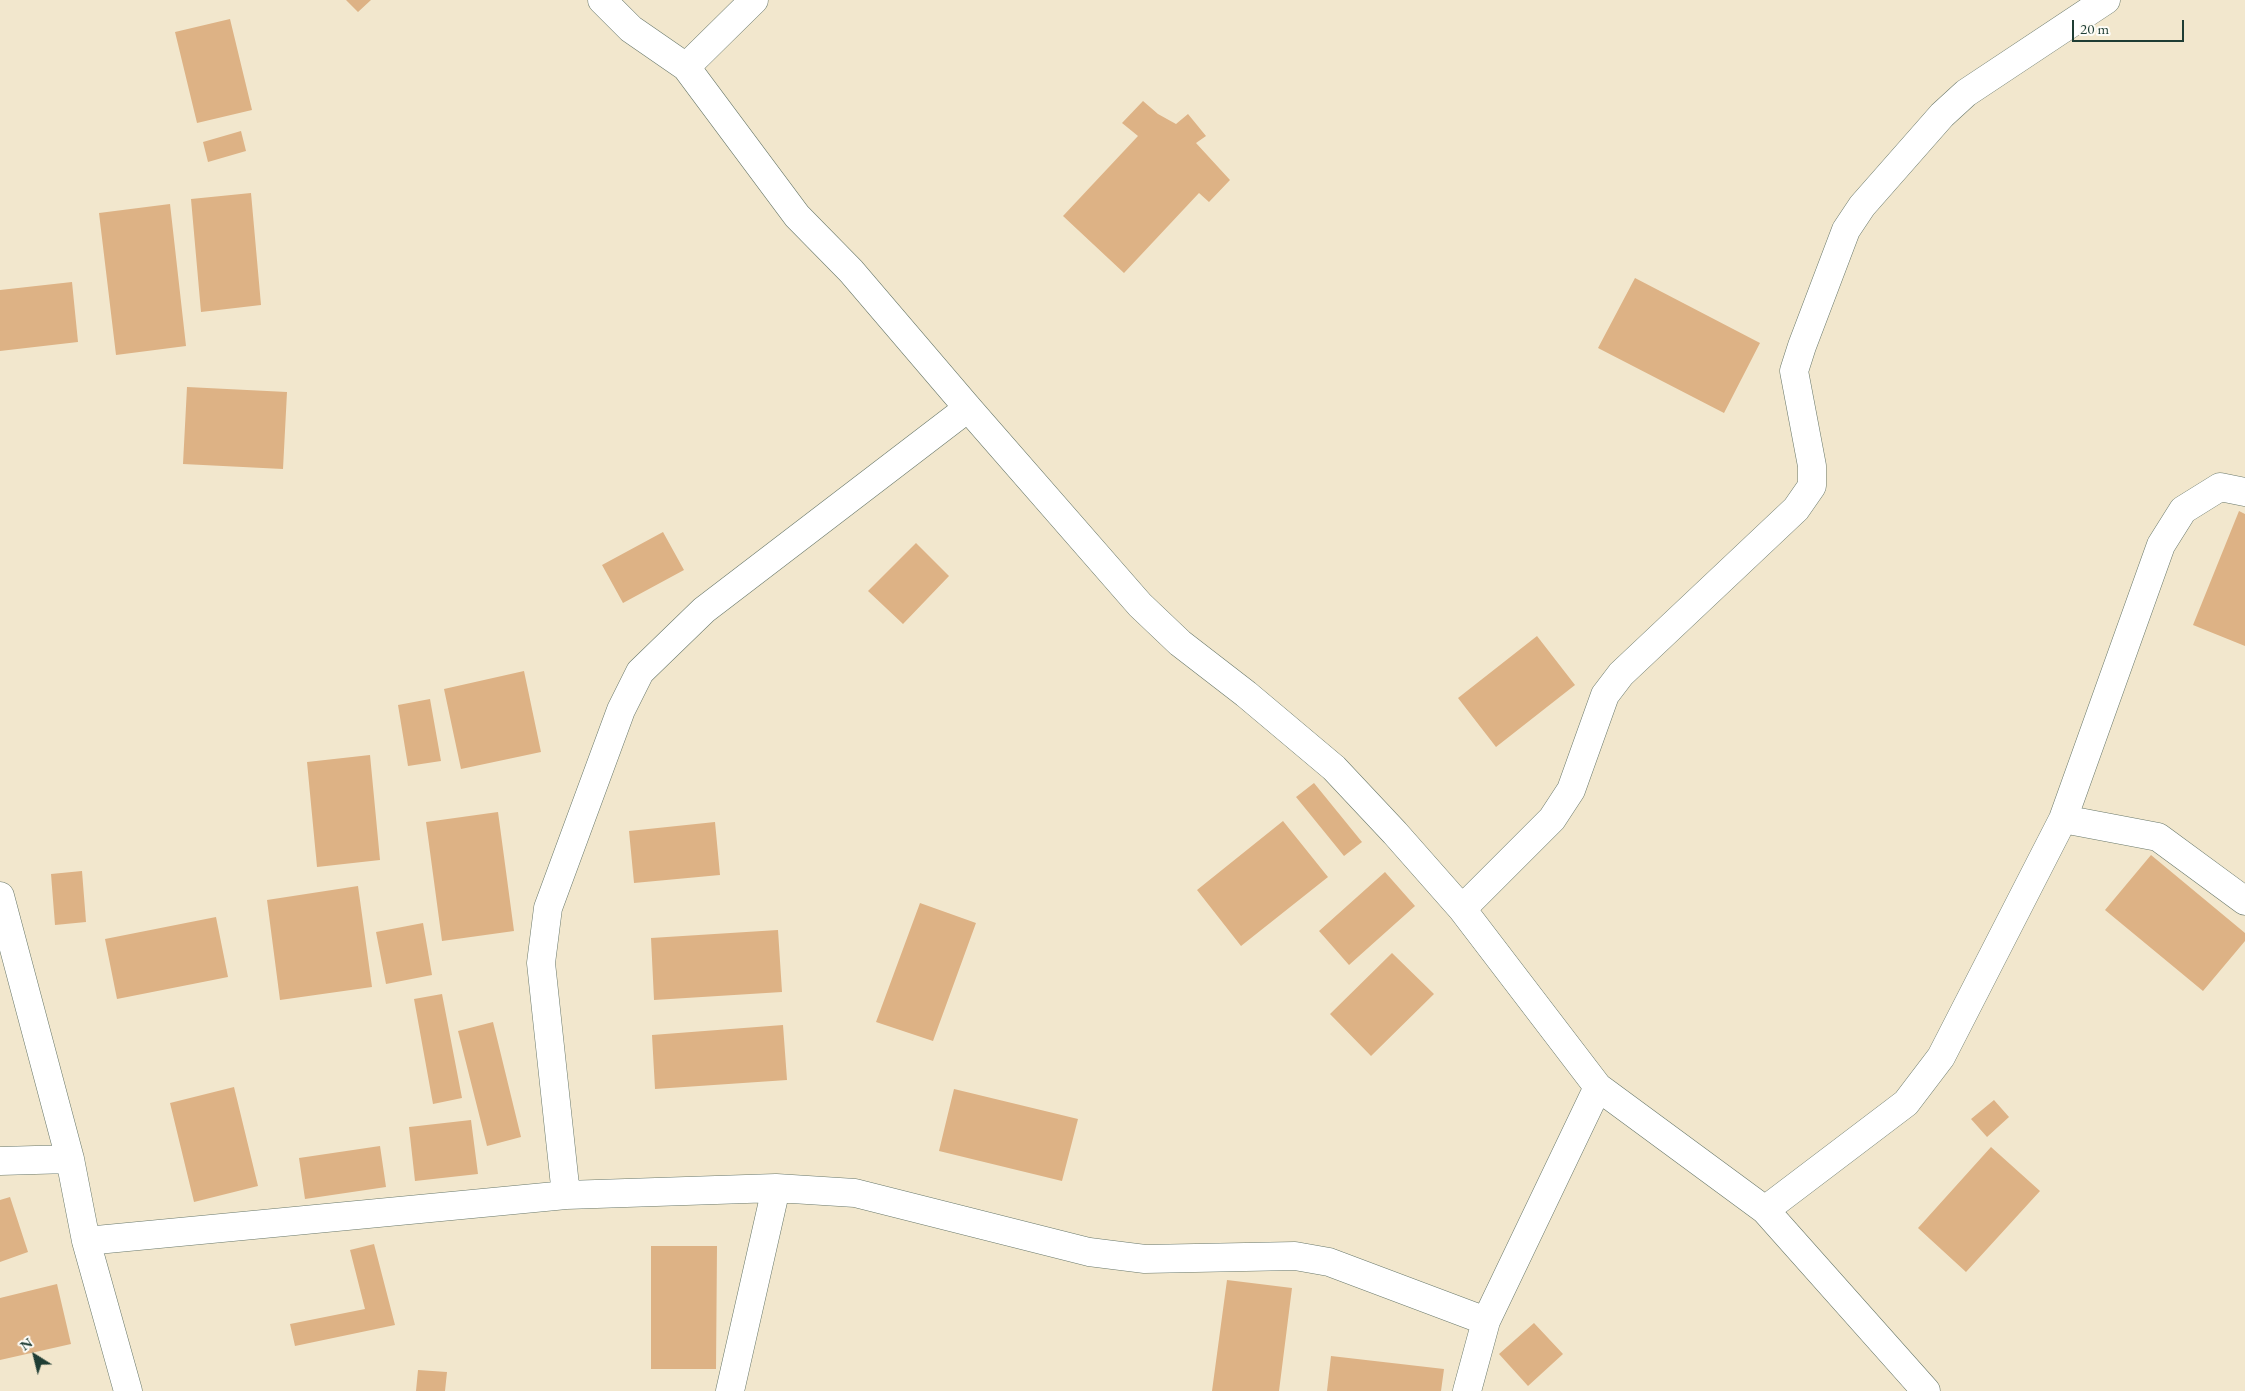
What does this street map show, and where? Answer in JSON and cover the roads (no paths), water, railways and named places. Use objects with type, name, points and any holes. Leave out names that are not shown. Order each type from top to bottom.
[{"type":"street","points":[[602,0],[631,28],[686,67],[797,216],[858,278],[968,408],[1140,605],[1180,643],[1246,694],[1334,768],[1462,909],[1598,1086],[1765,1210],[1926,1391]]},
{"type":"street","points":[[686,67],[754,0]]},
{"type":"street","points":[[1462,909],[1552,819],[1571,790],[1605,695],[1622,674],[1796,510],[1812,486],[1812,466],[1794,371],[1846,230],[1862,206],[1942,115],[1966,93],[2106,0]]},
{"type":"street","points":[[566,1195],[540,963],[548,908],[628,695],[640,672],[704,610],[968,408]]},
{"type":"street","points":[[1765,1210],[1906,1103],[1941,1057],[2062,819],[2161,545],[2183,510],[2220,487],[2245,492]]},
{"type":"street","points":[[2062,819],[2158,837],[2245,901]]},
{"type":"street","points":[[0,896],[70,1159],[86,1241],[128,1391]]},
{"type":"street","points":[[1467,1391],[1486,1321],[1598,1086]]},
{"type":"street","points":[[0,1161],[70,1159]]},
{"type":"street","points":[[730,1391],[776,1188]]},
{"type":"street","points":[[86,1241],[566,1195],[776,1188],[855,1193],[1080,1249],[1145,1259],[1295,1256],[1329,1262],[1486,1321]]}]
